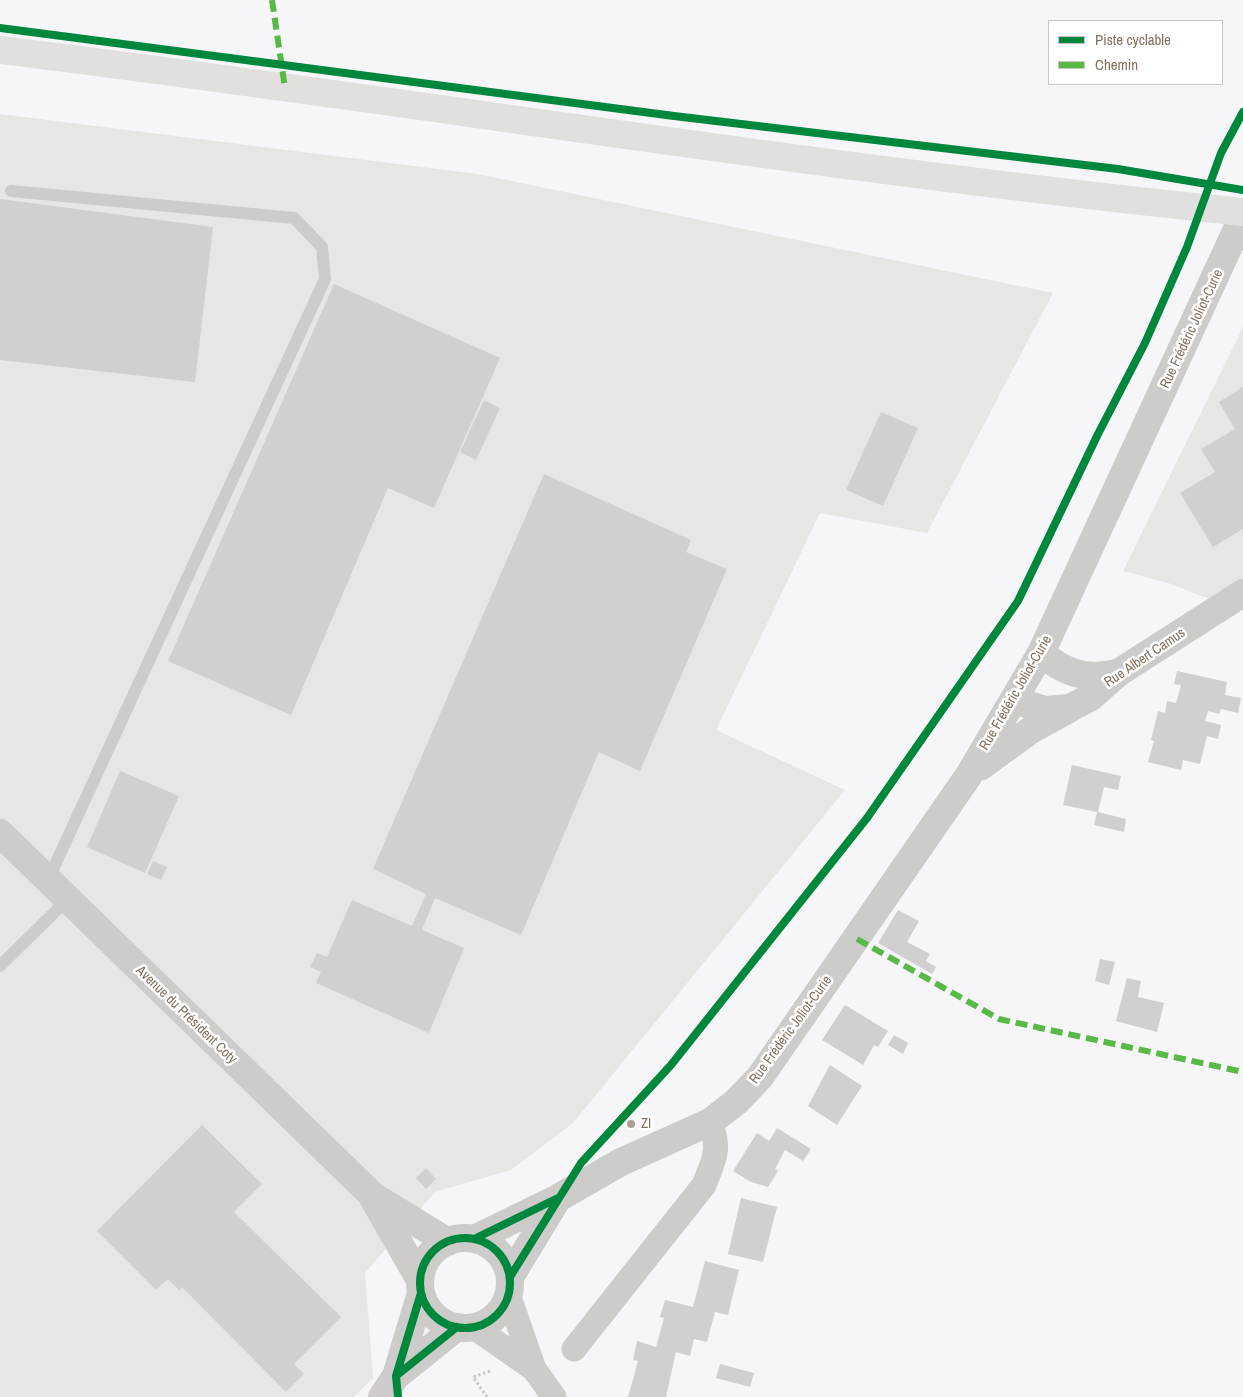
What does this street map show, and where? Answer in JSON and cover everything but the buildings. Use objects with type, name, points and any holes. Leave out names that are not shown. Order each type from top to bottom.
[{"type":"main road","points":[[0,50],[152,69],[768,156],[1104,198],[1243,212]]},
{"type":"street","name":"Rue Frédéric Joliot-Curie","points":[[461,1240],[558,1198],[621,1162],[710,1122],[736,1102],[760,1077],[969,775],[1041,653],[1243,216]]},
{"type":"street","name":"Rue Albert Camus","points":[[1014,700],[1045,710],[1070,708],[1091,697],[1118,673],[1243,593]]},
{"type":"street","points":[[1041,653],[1052,662],[1074,673],[1096,678],[1118,673]]},
{"type":"street","points":[[969,775],[1017,739],[1070,708]]},
{"type":"street","name":"Avenue du Président Coty","points":[[0,833],[373,1196],[461,1240]]},
{"type":"street","points":[[574,1349],[704,1185],[714,1159],[717,1140],[710,1122]]},
{"type":"street","name":"Avenue du Président Coty","points":[[373,1196],[421,1286]]},
{"type":"street","name":"Rue Frédéric Joliot-Curie","points":[[509,1287],[558,1198]]},
{"type":"street","points":[[389,1387],[421,1286],[423,1268],[437,1248],[461,1240],[487,1244],[498,1252],[506,1264],[509,1287],[534,1369],[554,1397]]},
{"type":"street","points":[[421,1286],[426,1305],[444,1323],[465,1327],[534,1369]]},
{"type":"street","points":[[389,1387],[465,1327],[496,1316],[509,1287]]},
{"type":"lane","points":[[11,192],[294,218],[322,247],[325,279],[48,880]]},
{"type":"lane","points":[[0,966],[68,899]]},
{"type":"shaded area","points":[[0,114],[478,174],[1053,293],[927,533],[820,513],[716,730],[845,790],[573,1123],[511,1170],[435,1192],[365,1273],[373,1378],[354,1397],[0,1397]]},
{"type":"shaded area","points":[[1243,327],[1243,593],[1225,605],[1168,583],[1123,571]]},
{"type":"marked path","points":[[272,0],[285,88]]},
{"type":"marked path","points":[[857,939],[999,1019],[1243,1072]]},
{"type":"cycle path","points":[[0,28],[674,116],[1118,169],[1243,190]]},
{"type":"cycle path","points":[[510,1277],[581,1163],[671,1065],[867,818],[1018,601],[1098,434],[1145,343],[1187,247],[1221,153],[1243,112]]},
{"type":"cycle path","points":[[474,1239],[558,1198]]},
{"type":"cycle path","points":[[465,1238],[482,1242],[497,1251],[506,1266],[510,1283],[506,1300],[497,1315],[482,1324],[465,1328],[448,1324],[433,1315],[424,1300],[420,1283],[424,1266],[433,1251],[448,1242],[465,1238]]},
{"type":"cycle path","points":[[398,1397],[396,1376],[421,1293]]},
{"type":"cycle path","points":[[396,1376],[457,1327]]},
{"type":"place","name":"ZI","points":[[631,1124]]}]
